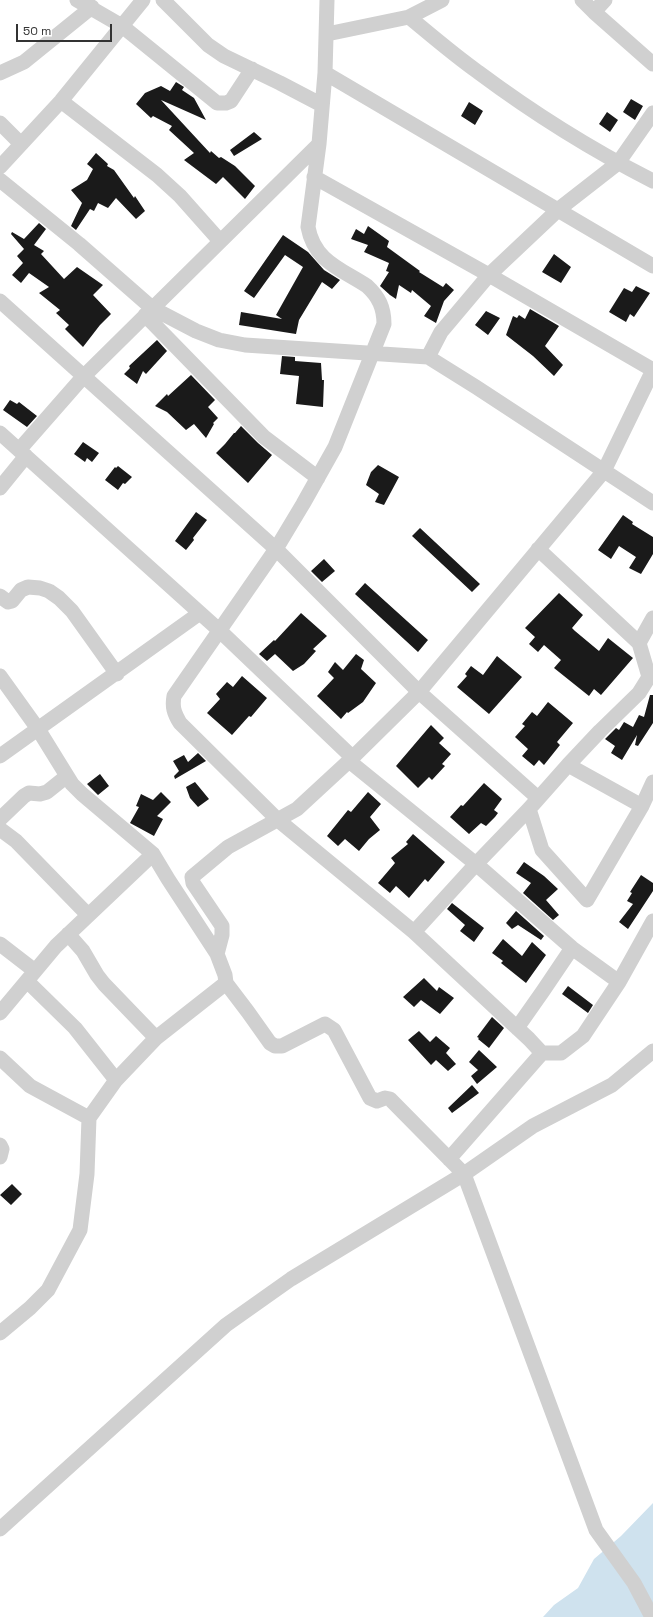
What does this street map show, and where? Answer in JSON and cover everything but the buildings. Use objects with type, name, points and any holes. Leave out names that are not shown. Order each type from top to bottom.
[{"type":"street","points":[[77,0],[92,7],[122,26],[217,102],[226,103],[231,101],[252,69]]},
{"type":"street","points":[[0,167],[61,101],[143,0]]},
{"type":"street","points":[[163,0],[208,45],[224,56],[322,105]]},
{"type":"street","points":[[327,0],[325,73],[319,144],[308,227],[310,238],[321,256],[374,292],[382,307],[384,324],[335,447],[276,550],[174,696],[174,714],[180,723],[278,820],[414,932],[542,1053],[561,1053],[583,1036],[619,982],[653,921]]},
{"type":"street","points":[[327,34],[409,18],[442,0]]},
{"type":"street","points":[[582,0],[653,64]]},
{"type":"street","points":[[594,12],[605,0]]},
{"type":"street","points":[[3,67],[24,62],[92,7]]},
{"type":"street","points":[[409,18],[477,72],[507,93],[618,163],[653,181]]},
{"type":"street","points":[[325,73],[559,209],[653,266]]},
{"type":"street","points":[[61,101],[157,175],[180,196],[220,241]]},
{"type":"street","points":[[428,357],[441,332],[489,275],[559,209],[618,163],[653,113]]},
{"type":"street","points":[[0,123],[22,144]]},
{"type":"street","points":[[0,488],[22,453],[83,377],[148,311],[319,144]]},
{"type":"street","points":[[217,954],[222,935],[222,926],[193,883],[192,877],[228,847],[297,809],[419,692],[604,471],[653,370],[314,176]]},
{"type":"street","points":[[0,180],[78,244],[148,311],[264,437],[318,478]]},
{"type":"street","points":[[0,301],[276,550],[419,692],[534,803],[542,850],[586,900],[642,806],[653,782]]},
{"type":"street","points":[[148,311],[218,340],[245,345],[428,357],[653,503]]},
{"type":"street","points":[[0,433],[220,631],[350,759],[476,864],[572,948],[619,982]]},
{"type":"street","points":[[414,932],[600,731],[639,693],[651,678],[640,643],[538,549]]},
{"type":"street","points":[[0,596],[8,602],[12,601],[21,590],[28,587],[49,591],[59,598],[72,611],[117,674]]},
{"type":"street","points":[[0,756],[117,674],[200,613]]},
{"type":"street","points":[[640,643],[653,618]]},
{"type":"street","points":[[0,676],[38,729],[67,776],[82,794],[153,854],[217,954],[225,975],[226,983],[270,1043],[275,1046],[282,1046],[325,1024],[329,1026],[334,1030],[370,1098],[377,1101],[385,1098],[390,1100],[464,1174],[596,1530],[634,1583],[652,1617]]},
{"type":"street","points":[[568,765],[642,806]]},
{"type":"street","points":[[0,819],[24,796],[29,793],[40,794],[47,792],[67,776]]},
{"type":"street","points":[[2,834],[16,841],[88,915]]},
{"type":"street","points":[[0,1013],[56,946],[153,854]]},
{"type":"street","points":[[68,934],[83,951],[104,984],[156,1038]]},
{"type":"street","points":[[0,944],[31,976],[116,1080]]},
{"type":"street","points":[[517,1028],[544,991],[572,948]]},
{"type":"street","points":[[0,1332],[30,1308],[48,1290],[80,1230],[87,1174],[89,1118],[116,1080],[156,1038],[226,983]]},
{"type":"street","points":[[0,1530],[226,1325],[291,1279],[464,1174],[533,1126],[612,1085],[653,1051]]},
{"type":"street","points":[[449,1159],[542,1053]]},
{"type":"street","points":[[0,1058],[30,1086],[89,1118]]},
{"type":"street","points":[[0,1145],[2,1149],[0,1157]]},
{"type":"water","points":[[653,1503],[653,1617],[543,1617],[554,1605],[578,1588],[594,1559],[621,1536]]}]
